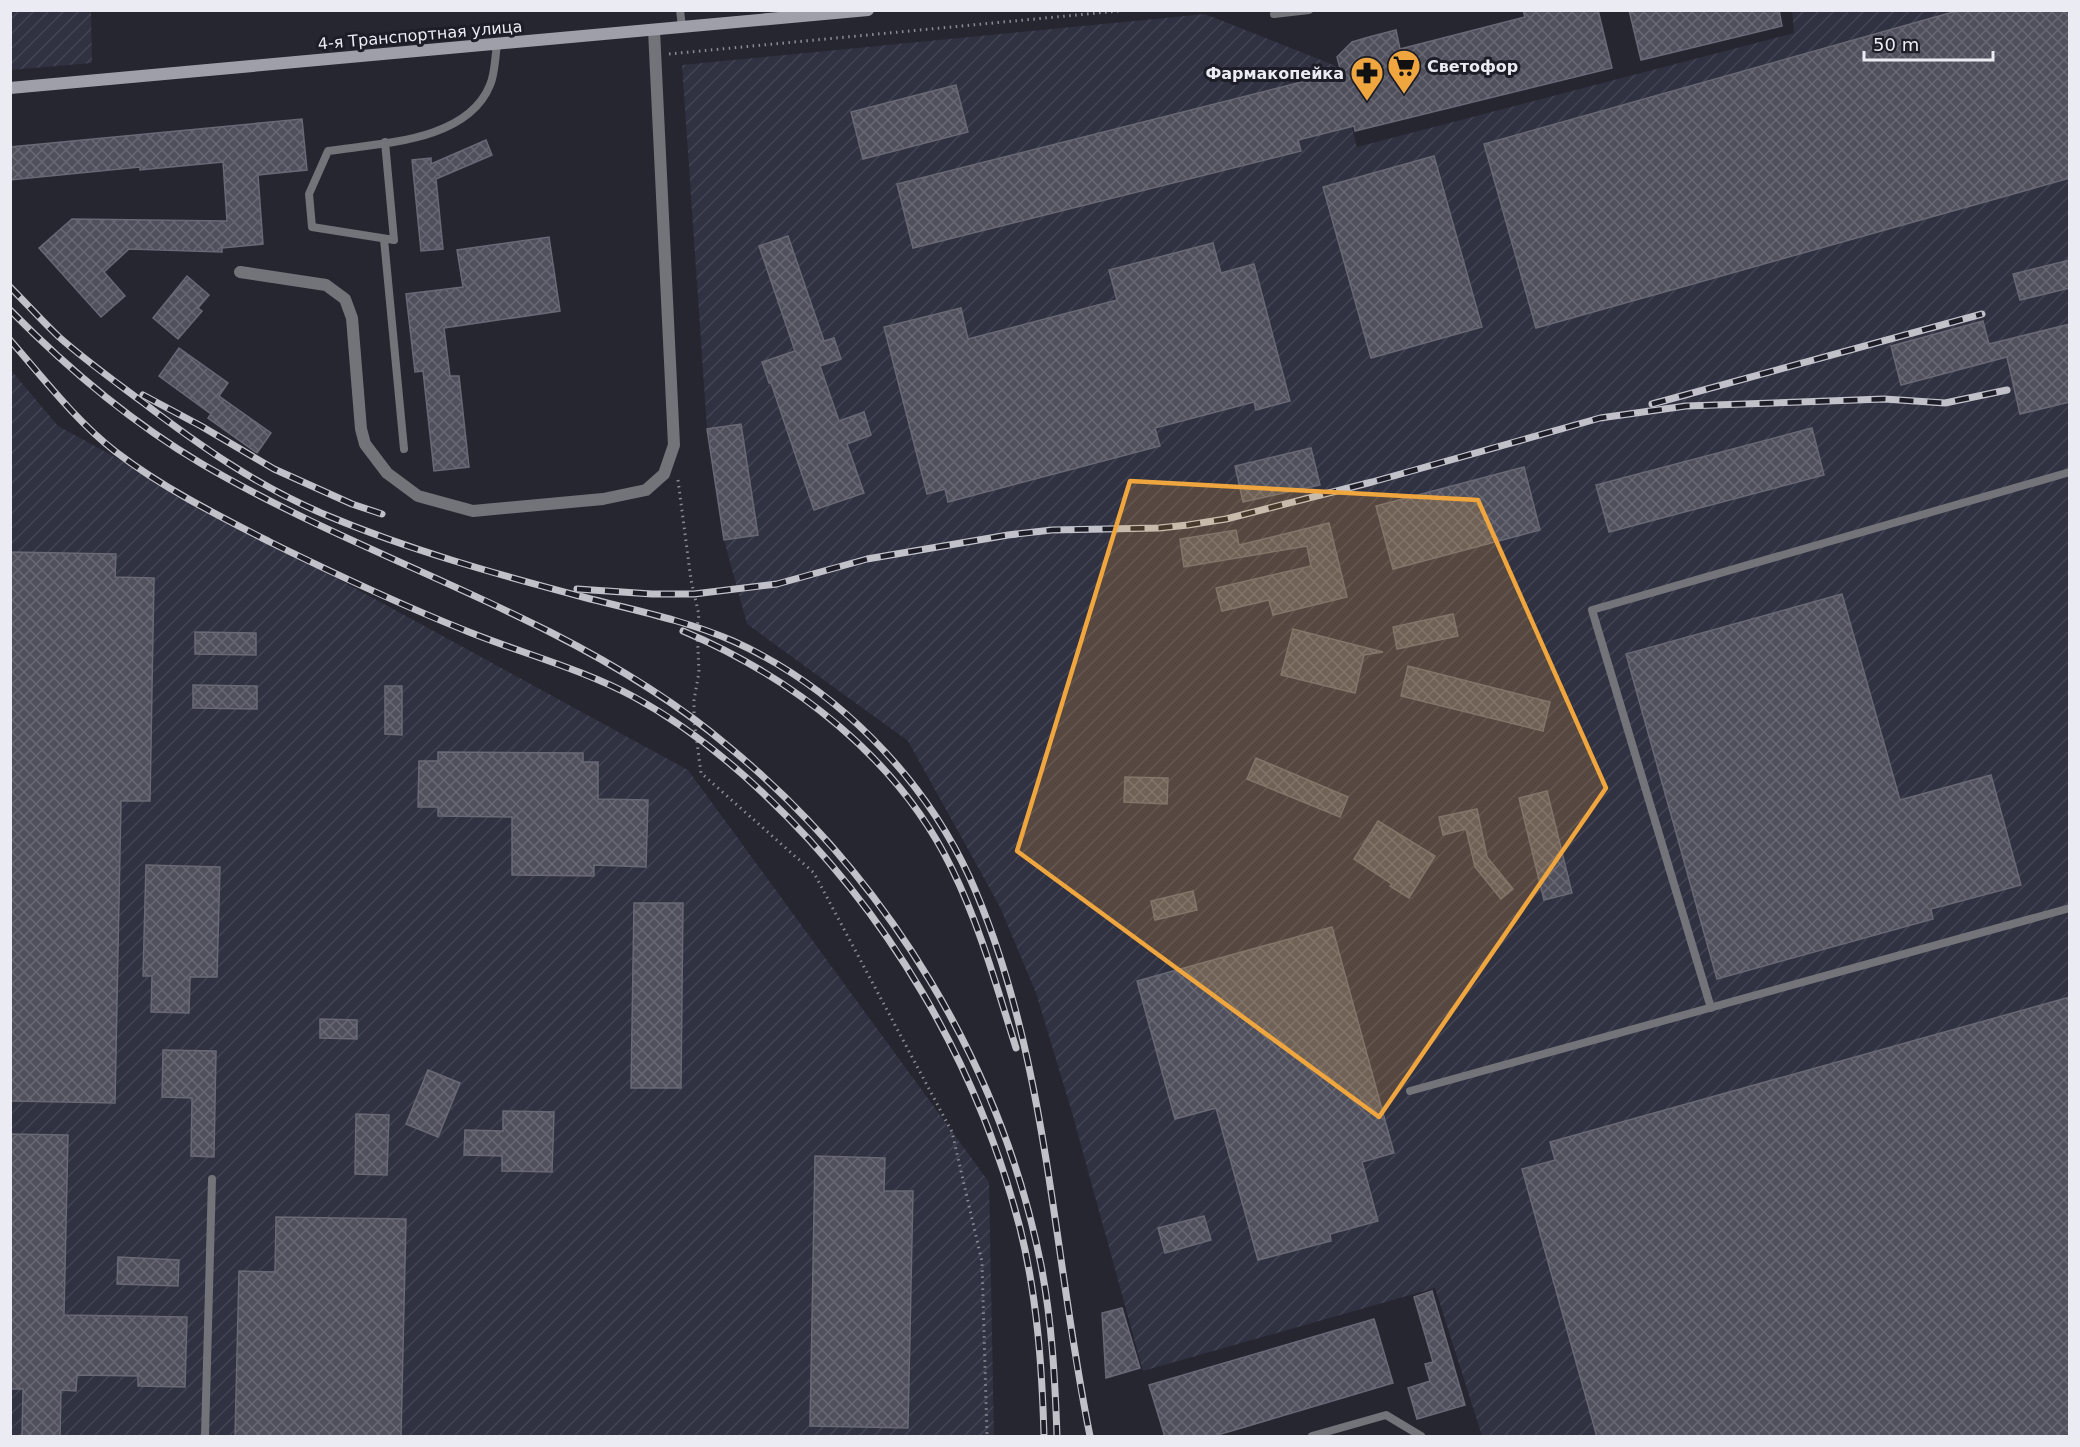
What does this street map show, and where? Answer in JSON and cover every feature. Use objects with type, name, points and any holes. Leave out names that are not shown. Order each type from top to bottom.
[{"type":"main road","name":"4-я Транспортная улица","points":[[10,88],[654,30],[765,15],[868,10]]},
{"type":"street","points":[[240,272],[326,285],[345,299],[352,318],[365,444],[387,473],[418,496],[473,511],[603,500],[646,490],[664,474],[674,445],[654,30]]},
{"type":"lane","points":[[680,10],[682,27]]},
{"type":"lane","points":[[1274,14],[1309,10]]},
{"type":"lane","points":[[385,142],[394,240],[312,227],[309,194],[328,151],[429,135],[450,127],[474,110],[490,85],[497,45]]},
{"type":"lane","points":[[384,239],[404,449]]},
{"type":"lane","points":[[1711,1008],[1592,610],[2070,472]]},
{"type":"lane","points":[[1410,1092],[2070,908]]},
{"type":"lane","points":[[205,1437],[212,1179]]},
{"type":"lane","points":[[1312,1437],[1386,1415],[1421,1437]]},
{"type":"path","points":[[655,56],[1129,10]]},
{"type":"path","points":[[678,479],[699,615],[697,627],[699,672],[694,700],[694,720],[701,773],[814,873],[952,1131],[982,1262],[987,1437]]},
{"type":"highlighted area","points":[[1130,481],[1478,500],[1606,788],[1379,1117],[1017,851]]},
{"type":"shaded area","points":[[11,10],[91,11],[92,63],[11,70]]},
{"type":"shaded area","points":[[1792,11],[2069,11],[2069,1436],[1482,1436],[1435,1288],[1143,1371],[1071,1109],[1036,993],[1000,907],[908,741],[747,624],[724,540],[707,429],[682,65],[1205,14],[1336,66],[1357,147],[1794,33]]},
{"type":"shaded area","points":[[10,369],[58,426],[688,770],[989,1182],[994,1436],[11,1436]]},
{"type":"building","points":[[1523,10],[1598,10],[1612,68],[1355,131],[1354,126],[1298,140],[1301,151],[913,248],[897,184],[1341,72],[1337,57],[1352,42],[1369,37],[1396,30],[1400,49],[1525,17]]},
{"type":"building","points":[[1629,10],[1779,10],[1782,26],[1641,60]]},
{"type":"building","points":[[1960,10],[2070,10],[2070,178],[1536,328],[1484,144]]},
{"type":"building","points":[[956,85],[968,132],[863,159],[851,112]]},
{"type":"building","points":[[302,119],[307,170],[258,175],[263,244],[222,248],[222,252],[129,249],[104,272],[125,296],[101,317],[39,248],[72,219],[227,221],[223,162],[140,170],[140,167],[10,180],[10,147]]},
{"type":"building","points":[[486,140],[492,155],[436,179],[443,249],[421,251],[412,160],[431,158],[431,164]]},
{"type":"building","points":[[1434,156],[1482,327],[1371,358],[1323,187]]},
{"type":"building","points":[[788,236],[824,341],[834,338],[841,359],[820,366],[839,421],[864,412],[871,435],[847,444],[864,493],[814,510],[762,362],[795,351],[759,246]]},
{"type":"building","points":[[549,237],[560,311],[444,328],[450,376],[459,376],[469,467],[434,471],[423,371],[415,372],[406,294],[463,287],[457,250]]},
{"type":"building","points":[[1213,243],[1221,273],[1254,264],[1290,401],[1256,410],[1254,402],[1155,428],[1160,446],[948,502],[945,489],[927,494],[884,327],[961,308],[968,339],[1117,300],[1109,270]]},
{"type":"building","points":[[2070,260],[2070,288],[2020,300],[2013,274]]},
{"type":"building","points":[[187,276],[209,295],[198,308],[202,311],[178,339],[153,318]]},
{"type":"building","points":[[1983,321],[1989,344],[2070,324],[2070,402],[2020,414],[2007,357],[1901,385],[1891,346]]},
{"type":"building","points":[[179,348],[228,383],[219,396],[271,433],[257,453],[208,418],[211,414],[159,376]]},
{"type":"building","points":[[741,424],[758,535],[724,540],[707,429]]},
{"type":"building","points":[[1812,428],[1824,475],[1609,532],[1596,485]]},
{"type":"building","points":[[1311,448],[1320,485],[1243,502],[1235,466]]},
{"type":"building","points":[[1524,467],[1540,530],[1393,569],[1376,506]]},
{"type":"building","points":[[1329,523],[1347,597],[1273,615],[1269,600],[1222,611],[1216,588],[1311,566],[1307,546],[1184,567],[1180,539],[1236,530],[1239,545]]},
{"type":"building","points":[[10,552],[116,554],[115,577],[154,578],[150,801],[121,801],[115,1103],[10,1101]]},
{"type":"building","points":[[1842,594],[1900,800],[1991,775],[2021,885],[1931,909],[1933,919],[1717,979],[1626,654]]},
{"type":"building","points":[[1453,614],[1458,636],[1397,649],[1393,627]]},
{"type":"building","points":[[1293,629],[1383,652],[1364,655],[1355,693],[1281,675]]},
{"type":"building","points":[[195,632],[256,633],[256,655],[195,654]]},
{"type":"building","points":[[1408,666],[1550,702],[1543,731],[1401,696]]},
{"type":"building","points":[[193,685],[257,686],[257,709],[193,708]]},
{"type":"building","points":[[385,686],[402,686],[402,735],[385,734]]},
{"type":"building","points":[[438,752],[583,753],[583,762],[598,762],[598,799],[648,800],[646,867],[594,865],[594,876],[512,875],[512,817],[438,816],[438,807],[418,807],[419,761],[438,761]]},
{"type":"building","points":[[1256,758],[1348,797],[1340,817],[1247,779]]},
{"type":"building","points":[[1125,777],[1168,778],[1167,804],[1124,802]]},
{"type":"building","points":[[1547,791],[1572,893],[1544,900],[1519,798]]},
{"type":"building","points":[[1477,809],[1487,857],[1513,889],[1501,899],[1475,867],[1466,829],[1443,835],[1439,817]]},
{"type":"building","points":[[1378,821],[1435,856],[1409,898],[1354,859]]},
{"type":"building","points":[[146,865],[220,867],[217,977],[190,977],[189,1013],[151,1012],[152,976],[143,976]]},
{"type":"building","points":[[1193,891],[1197,910],[1155,920],[1151,901]]},
{"type":"building","points":[[634,903],[683,903],[681,1088],[631,1088]]},
{"type":"building","points":[[1332,927],[1394,1153],[1362,1162],[1378,1221],[1330,1234],[1331,1241],[1258,1260],[1216,1108],[1175,1119],[1137,981]]},
{"type":"building","points":[[2070,997],[2070,1437],[1597,1437],[1522,1169],[1555,1160],[1550,1142]]},
{"type":"building","points":[[320,1019],[357,1020],[357,1039],[320,1038]]},
{"type":"building","points":[[163,1050],[216,1051],[214,1157],[191,1156],[192,1098],[162,1097]]},
{"type":"building","points":[[428,1070],[460,1083],[438,1137],[406,1124]]},
{"type":"building","points":[[503,1111],[554,1112],[552,1172],[502,1171],[502,1156],[464,1155],[465,1130],[503,1131]]},
{"type":"building","points":[[356,1114],[389,1115],[387,1175],[355,1174]]},
{"type":"building","points":[[10,1134],[68,1135],[64,1315],[187,1317],[185,1387],[138,1386],[138,1376],[77,1375],[76,1391],[61,1390],[60,1437],[22,1437],[23,1389],[10,1389]]},
{"type":"building","points":[[815,1156],[885,1158],[884,1191],[913,1191],[908,1428],[810,1426]]},
{"type":"building","points":[[1204,1216],[1211,1240],[1165,1253],[1158,1228]]},
{"type":"building","points":[[276,1217],[406,1219],[401,1437],[235,1437],[239,1271],[275,1272]]},
{"type":"building","points":[[118,1257],[179,1260],[178,1286],[117,1284]]},
{"type":"building","points":[[1432,1291],[1465,1405],[1417,1419],[1408,1388],[1430,1381],[1425,1364],[1433,1362],[1414,1297]]},
{"type":"building","points":[[1122,1308],[1140,1368],[1106,1378],[1102,1313]]},
{"type":"building","points":[[1374,1319],[1393,1383],[1211,1437],[1165,1437],[1149,1385]]},
{"type":"railway","points":[[10,287],[59,337],[99,370],[207,449],[276,491],[357,528],[421,550],[583,597],[678,621],[733,641],[770,660],[806,683],[872,738],[901,769],[927,803],[950,839],[969,876],[995,943],[1016,1012],[1032,1081],[1090,1436]]},
{"type":"railway","points":[[10,310],[78,374],[150,431],[176,448],[287,510],[507,611],[620,670],[708,730],[786,798],[839,855],[887,915],[929,979],[966,1047],[998,1118],[1023,1190],[1041,1265],[1052,1350],[1057,1436]]},
{"type":"railway","points":[[1652,404],[1982,314]]},
{"type":"railway","points":[[10,340],[60,399],[101,440],[152,477],[230,522],[368,589],[469,632],[594,678],[634,697],[686,729],[718,754],[764,794],[809,839],[888,939],[922,993],[953,1049],[979,1107],[1002,1166],[1020,1228],[1031,1279],[1038,1331],[1044,1436]]},
{"type":"railway","points":[[577,589],[694,594],[777,584],[867,559],[1008,535],[1052,530],[1159,528],[1226,519],[1372,482],[1600,418],[1686,406],[1884,399],[1945,403],[2007,390]]},
{"type":"railway","points":[[143,395],[274,469],[352,504],[382,514]]},
{"type":"railway","points":[[683,631],[724,650],[803,698],[839,726],[873,758],[903,792],[930,829],[962,891],[987,957],[1016,1048]]},
{"type":"place","name":"Светофор","points":[[1404,95]]},
{"type":"place","name":"Фармакопейка","points":[[1367,102]]}]
